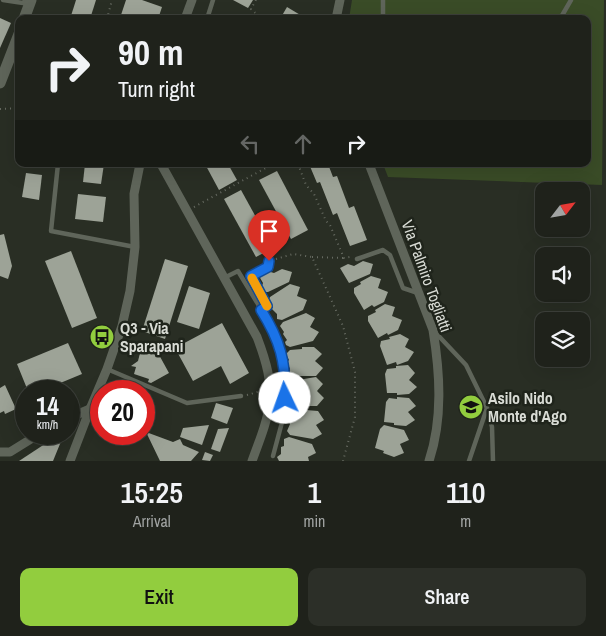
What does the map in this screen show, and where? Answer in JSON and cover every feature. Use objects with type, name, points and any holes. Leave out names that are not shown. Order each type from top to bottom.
[{"type":"street","points":[[26,15],[32,0]]},
{"type":"street","points":[[186,15],[192,0]]},
{"type":"street","points":[[337,15],[340,0]]},
{"type":"street","points":[[0,82],[15,44]]},
{"type":"street","points":[[102,380],[122,326],[130,291],[135,247],[134,194],[139,167]]},
{"type":"street","points":[[163,167],[257,338],[267,363],[271,388],[270,409],[252,461]]},
{"type":"street","name":"Via Palmiro Togliatti","points":[[369,167],[433,330],[438,358],[440,401],[436,433],[429,461]]},
{"type":"street","points":[[80,413],[90,409]]},
{"type":"street","points":[[70,461],[90,409]]},
{"type":"street","points":[[0,452],[10,452],[21,445]]},
{"type":"lane","points":[[3,0],[23,3],[26,0]]},
{"type":"lane","points":[[208,15],[213,0]]},
{"type":"lane","points":[[383,0],[383,15]]},
{"type":"lane","points":[[562,15],[571,0]]},
{"type":"lane","points":[[58,167],[51,231],[135,247]]},
{"type":"lane","points":[[357,259],[383,250],[390,256],[402,288],[418,293]]},
{"type":"lane","points":[[261,310],[267,306],[251,276],[268,267],[269,261]]},
{"type":"lane","points":[[224,278],[238,271],[273,329],[280,348],[286,384],[285,411],[273,456]]},
{"type":"lane","points":[[433,330],[466,365],[487,408],[492,427],[493,461]]},
{"type":"lane","points":[[107,369],[187,403],[241,396]]},
{"type":"lane","points":[[469,461],[487,408]]},
{"type":"path","points":[[108,15],[112,0]]},
{"type":"path","points":[[256,0],[251,9],[258,15]]},
{"type":"path","points":[[0,109],[15,108]]},
{"type":"path","points":[[188,210],[267,167]]},
{"type":"path","points":[[299,167],[306,185],[314,194],[326,221],[330,225],[344,258]]},
{"type":"path","points":[[269,261],[293,254],[312,257],[344,258],[352,256],[357,259]]},
{"type":"path","points":[[312,257],[343,326],[354,372],[355,417],[342,461]]},
{"type":"path","points":[[241,396],[271,388]]},
{"type":"green space","points":[[352,0],[604,0],[602,185],[590,185],[590,182],[535,182],[388,177],[384,167],[591,167],[591,15],[350,15]]},
{"type":"building","points":[[76,0],[96,0],[91,15],[71,15]]},
{"type":"building","points":[[126,0],[142,0],[162,7],[159,15],[121,15]]},
{"type":"building","points":[[233,0],[253,0],[248,8]]},
{"type":"building","points":[[287,7],[300,15],[282,15]]},
{"type":"building","points":[[0,18],[11,23],[0,48]]},
{"type":"building","points":[[85,167],[104,167],[101,184],[83,182]]},
{"type":"building","points":[[207,167],[230,167],[237,180],[219,190]]},
{"type":"building","points":[[310,167],[329,167],[333,177],[337,176],[349,208],[354,206],[367,240],[350,246],[337,213],[333,215],[320,182],[317,183]]},
{"type":"building","points":[[277,171],[308,230],[291,239],[259,180]]},
{"type":"building","points":[[26,173],[42,175],[39,200],[22,197]]},
{"type":"building","points":[[241,190],[273,248],[256,257],[224,199]]},
{"type":"building","points":[[78,194],[106,197],[103,222],[75,219]]},
{"type":"building","points":[[4,234],[12,266],[8,279],[0,276],[0,235]]},
{"type":"building","points":[[71,251],[97,318],[72,328],[45,261]]},
{"type":"building","points":[[165,259],[188,266],[165,339],[142,331]]},
{"type":"building","points":[[363,261],[373,264],[370,274],[349,283],[340,268],[348,264],[354,266]]},
{"type":"building","points":[[282,269],[292,272],[289,282],[268,292],[262,292],[263,283],[259,276],[267,271],[274,273]]},
{"type":"building","points":[[371,276],[381,279],[378,288],[388,292],[384,302],[374,307],[372,305],[364,310],[354,293],[354,288]]},
{"type":"building","points":[[290,284],[300,287],[297,296],[307,300],[303,310],[282,320],[277,319],[277,314],[268,302],[270,297]]},
{"type":"building","points":[[189,286],[210,293],[199,329],[177,322]]},
{"type":"building","points":[[385,304],[395,307],[392,316],[402,320],[398,330],[378,338],[368,321],[368,316]]},
{"type":"building","points":[[306,313],[315,318],[310,327],[319,332],[313,341],[290,347],[286,345],[285,342],[287,340],[280,326],[283,322]]},
{"type":"building","points":[[222,323],[249,373],[230,384],[221,366],[193,381],[175,348]]},
{"type":"building","points":[[400,334],[409,339],[405,347],[414,352],[408,361],[397,365],[396,362],[387,365],[380,346],[381,341]]},
{"type":"building","points":[[68,343],[82,374],[68,380],[24,380],[17,364]]},
{"type":"building","points":[[302,347],[314,347],[322,354],[315,361],[323,368],[316,376],[292,376],[288,373],[290,369],[286,354],[290,350],[302,349]]},
{"type":"building","points":[[141,349],[158,353],[169,373],[155,381],[149,380],[134,374],[136,367],[131,366],[138,361]]},
{"type":"building","points":[[408,365],[415,373],[409,380],[417,387],[409,394],[397,395],[397,393],[387,393],[385,374],[387,369]]},
{"type":"building","points":[[316,377],[323,384],[317,391],[324,398],[317,406],[293,406],[289,403],[291,399],[287,384],[292,381]]},
{"type":"building","points":[[5,385],[15,407],[15,409],[5,414],[4,411],[0,413],[0,388]]},
{"type":"building","points":[[397,397],[409,398],[416,406],[408,412],[415,420],[406,426],[384,422],[386,402],[389,398],[397,399]]},
{"type":"building","points":[[216,403],[233,408],[227,424],[211,418]]},
{"type":"building","points":[[294,409],[318,411],[324,420],[316,425],[322,434],[313,439],[290,435],[287,431],[290,424],[288,420],[290,419],[289,412]]},
{"type":"building","points":[[209,425],[202,445],[180,437],[183,428]]},
{"type":"building","points":[[384,425],[404,430],[409,440],[400,444],[404,453],[394,457],[375,448],[380,429]]},
{"type":"building","points":[[229,428],[220,452],[211,449],[218,429]]},
{"type":"building","points":[[155,435],[173,442],[180,439],[183,445],[199,452],[191,461],[160,461],[152,445],[155,445]]},
{"type":"building","points":[[289,437],[312,444],[316,453],[308,457],[309,461],[279,461],[277,457],[281,454],[284,439]]},
{"type":"building","points":[[43,445],[60,445],[53,461],[19,461]]},
{"type":"building","points":[[205,452],[213,455],[210,461],[202,460]]},
{"type":"slow traffic","points":[[252,278],[267,306]]},
{"type":"place","name":"Q3 - Via Sparapani","points":[[102,337]]},
{"type":"place","name":"Asilo Nido Monte d'Ago","points":[[471,407]]},
{"type":"route","points":[[269,261],[268,267],[251,276],[267,306],[261,310],[273,329],[280,348],[286,384],[285,398]]}]
